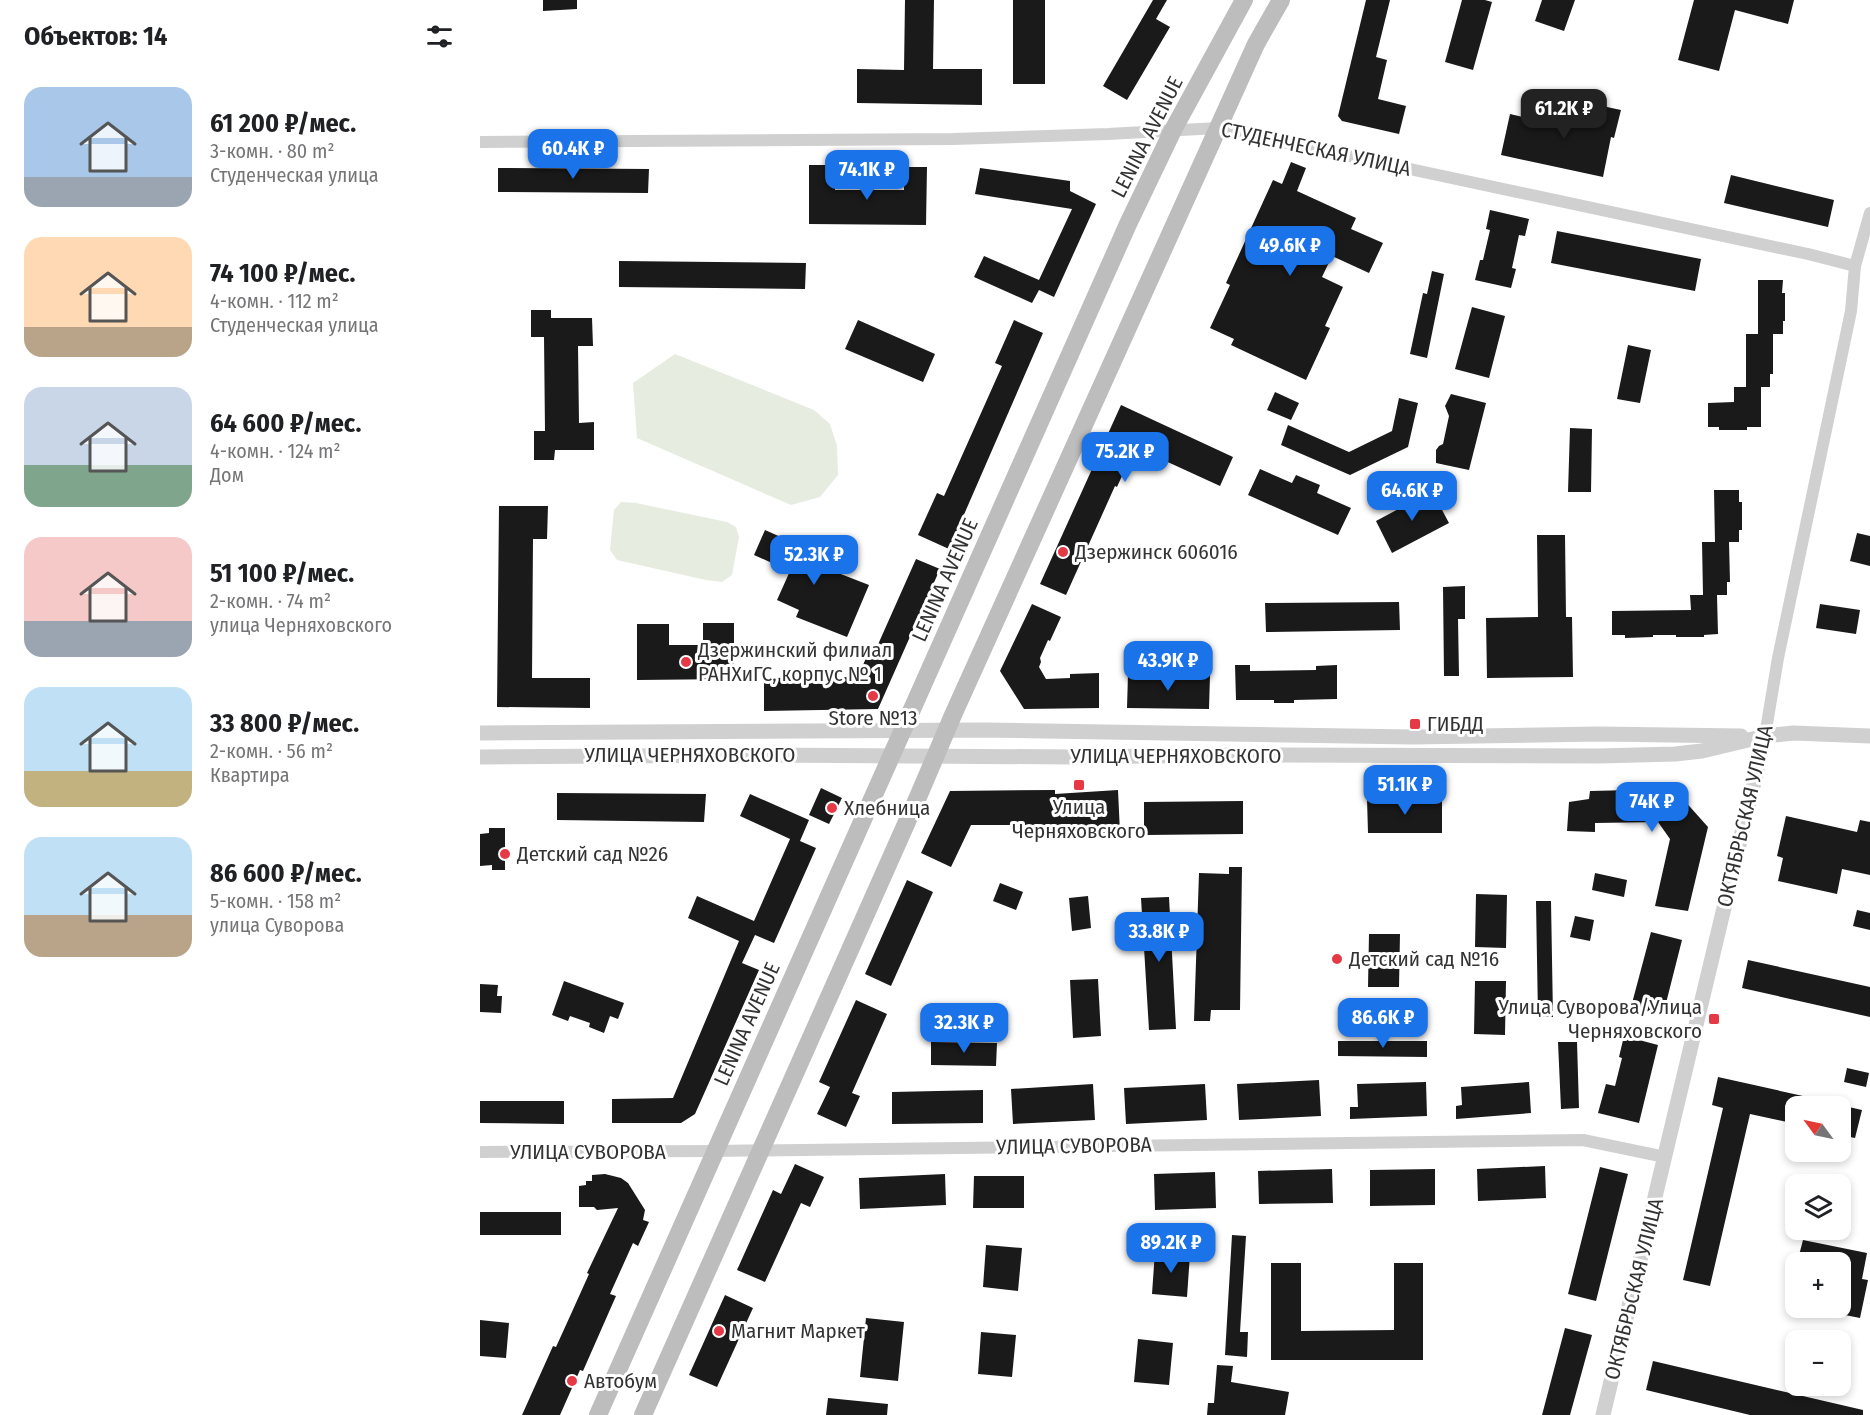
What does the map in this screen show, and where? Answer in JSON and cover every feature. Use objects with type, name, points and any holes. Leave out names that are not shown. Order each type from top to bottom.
[{"type":"main road","name":"LENINA AVENUE","points":[[598,1415],[1128,224],[1173,130],[1244,0]]},
{"type":"main road","points":[[643,1415],[946,730],[1256,44],[1281,0]]},
{"type":"street","name":"СТУДЕНЧЕСКАЯ УЛИЦА","points":[[480,142],[953,138],[1108,134],[1218,128],[1855,266]]},
{"type":"street","name":"ОКТЯБРЬСКАЯ УЛИЦА","points":[[1603,1415],[1765,736],[1778,658],[1851,311],[1855,266],[1870,213]]},
{"type":"street","points":[[480,733],[946,730],[1413,737],[1599,734],[1765,736]]},
{"type":"street","name":"УЛИЦА ЧЕРНЯХОВСКОГО","points":[[480,757],[1599,756],[1693,752],[1765,736],[1793,733],[1870,736]]},
{"type":"street","name":"УЛИЦА СУВОРОВА","points":[[480,1152],[1583,1140],[1665,1157]]},
{"type":"shaded area","points":[[675,354],[814,410],[830,424],[837,446],[838,475],[820,497],[791,505],[637,438],[633,383]]},
{"type":"shaded area","points":[[621,502],[727,522],[736,527],[739,537],[732,575],[722,582],[706,580],[617,560],[610,550],[614,510]]},
{"type":"building","points":[[543,0],[577,0],[577,9],[543,11]]},
{"type":"building","points":[[905,0],[934,0],[933,69],[982,69],[982,105],[857,103],[857,69],[904,70]]},
{"type":"building","points":[[1013,0],[1045,0],[1045,84],[1013,84]]},
{"type":"building","points":[[1153,0],[1167,0],[1156,19],[1170,27],[1127,100],[1103,86]]},
{"type":"building","points":[[1366,0],[1390,0],[1376,57],[1387,60],[1378,99],[1406,106],[1399,134],[1342,121],[1338,116]]},
{"type":"building","points":[[1462,0],[1492,2],[1473,70],[1445,62]]},
{"type":"building","points":[[1542,0],[1575,0],[1564,31],[1535,21]]},
{"type":"building","points":[[1694,0],[1794,0],[1788,24],[1735,10],[1719,71],[1678,60]]},
{"type":"building","points":[[1593,104],[1621,110],[1614,138],[1611,137],[1603,177],[1501,155],[1510,114],[1553,124],[1556,108],[1590,115]]},
{"type":"building","points":[[1291,162],[1306,168],[1297,191],[1356,218],[1351,229],[1383,243],[1369,273],[1332,256],[1322,277],[1343,287],[1325,326],[1330,328],[1306,380],[1231,345],[1234,339],[1210,328],[1230,285],[1226,283],[1273,180],[1282,184]]},
{"type":"building","points":[[809,165],[835,165],[835,190],[904,190],[904,167],[927,167],[926,225],[809,224]]},
{"type":"building","points":[[498,168],[649,169],[648,193],[498,192]]},
{"type":"building","points":[[980,168],[1070,181],[1070,191],[1096,204],[1054,297],[1039,290],[1032,303],[974,277],[984,256],[1039,280],[1072,209],[975,194]]},
{"type":"building","points":[[1731,175],[1834,200],[1828,227],[1724,203]]},
{"type":"building","points":[[1490,210],[1529,219],[1525,236],[1519,235],[1512,268],[1516,269],[1511,288],[1475,280],[1480,260],[1483,260],[1490,230],[1486,229]]},
{"type":"building","points":[[1557,231],[1701,259],[1695,291],[1551,263]]},
{"type":"building","points":[[619,261],[806,263],[805,289],[619,287]]},
{"type":"building","points":[[1432,271],[1444,274],[1427,358],[1410,354],[1423,293],[1427,294]]},
{"type":"building","points":[[1758,280],[1783,280],[1782,293],[1785,293],[1783,334],[1773,334],[1773,374],[1770,374],[1770,387],[1761,387],[1761,427],[1747,427],[1747,430],[1719,430],[1719,427],[1708,427],[1708,403],[1734,402],[1734,387],[1746,387],[1746,334],[1758,334]]},
{"type":"building","points":[[1472,307],[1505,316],[1489,378],[1455,369]]},
{"type":"building","points":[[531,310],[551,310],[551,318],[592,318],[593,346],[578,346],[579,423],[594,422],[594,450],[555,450],[554,460],[534,460],[534,431],[545,431],[544,337],[531,337]]},
{"type":"building","points":[[858,320],[935,354],[923,382],[845,349]]},
{"type":"building","points":[[1014,320],[1043,333],[949,549],[918,535],[937,493],[944,496],[1002,366],[995,363]]},
{"type":"building","points":[[1628,345],[1651,350],[1640,403],[1617,399]]},
{"type":"building","points":[[1275,392],[1299,403],[1291,420],[1267,410]]},
{"type":"building","points":[[1451,394],[1486,403],[1469,470],[1436,463],[1436,450],[1443,444],[1449,416],[1445,406]]},
{"type":"building","points":[[1399,398],[1418,403],[1408,447],[1350,475],[1281,445],[1288,425],[1349,452],[1392,431]]},
{"type":"building","points":[[1121,405],[1233,457],[1220,486],[1135,447],[1066,595],[1040,584]]},
{"type":"building","points":[[1570,428],[1592,429],[1591,492],[1568,492]]},
{"type":"building","points":[[1260,469],[1292,483],[1296,475],[1320,485],[1317,493],[1351,508],[1338,535],[1248,495]]},
{"type":"building","points":[[1714,490],[1739,490],[1739,502],[1742,502],[1742,530],[1739,530],[1739,542],[1729,542],[1730,582],[1727,582],[1727,595],[1717,595],[1718,634],[1704,635],[1704,637],[1653,635],[1653,637],[1625,638],[1625,635],[1612,635],[1612,611],[1691,610],[1690,595],[1703,595],[1702,542],[1715,542]]},
{"type":"building","points":[[1432,491],[1449,523],[1392,553],[1376,521]]},
{"type":"building","points":[[499,506],[548,506],[547,539],[533,539],[532,678],[590,678],[590,708],[497,707]]},
{"type":"building","points":[[765,530],[801,546],[798,552],[834,568],[833,571],[869,585],[847,637],[796,617],[799,610],[777,600],[790,571],[754,555]]},
{"type":"building","points":[[1857,533],[1870,536],[1870,566],[1850,561]]},
{"type":"building","points":[[1537,535],[1565,535],[1566,617],[1572,617],[1573,677],[1487,678],[1486,618],[1538,617]]},
{"type":"building","points":[[916,559],[940,569],[878,709],[764,711],[764,678],[858,677],[871,646],[876,649]]},
{"type":"building","points":[[1465,586],[1465,619],[1458,619],[1459,676],[1444,676],[1443,587]]},
{"type":"building","points":[[1399,602],[1400,630],[1266,632],[1265,603]]},
{"type":"building","points":[[1032,604],[1061,617],[1040,658],[1039,667],[1046,679],[1070,678],[1070,674],[1099,673],[1099,708],[1024,709],[1000,671]]},
{"type":"building","points":[[1820,604],[1860,610],[1856,634],[1816,628]]},
{"type":"building","name":"Дзержинский филиал РАНХиГС, корпус № 1","points":[[703,623],[734,623],[734,679],[637,680],[637,624],[669,624],[669,645],[703,645]]},
{"type":"building","points":[[1235,665],[1250,665],[1250,671],[1316,670],[1316,666],[1337,665],[1337,699],[1294,700],[1294,703],[1274,703],[1274,700],[1236,700]]},
{"type":"building","points":[[1128,674],[1210,675],[1209,709],[1127,708]]},
{"type":"building","points":[[821,788],[842,798],[829,824],[809,815]]},
{"type":"building","points":[[1674,789],[1708,827],[1688,911],[1655,906],[1670,839],[1658,822],[1595,823],[1595,832],[1567,831],[1569,802],[1589,799],[1590,791]]},
{"type":"building","points":[[1055,790],[1055,794],[1118,790],[1120,833],[1070,835],[1070,825],[971,825],[951,867],[921,853],[950,791]]},
{"type":"building","points":[[557,793],[706,794],[704,822],[557,820]]},
{"type":"building","points":[[750,794],[809,820],[800,841],[816,848],[774,943],[755,935],[742,963],[759,970],[695,1114],[681,1123],[612,1123],[612,1099],[673,1098],[739,941],[688,918],[697,896],[754,921],[790,839],[740,816]]},
{"type":"building","points":[[1367,799],[1442,799],[1442,833],[1368,833]]},
{"type":"building","points":[[1243,801],[1243,834],[1144,835],[1144,802]]},
{"type":"building","points":[[1786,816],[1857,832],[1860,820],[1870,822],[1870,875],[1842,869],[1837,894],[1778,881],[1783,858],[1777,856]]},
{"type":"building","points":[[489,828],[505,828],[505,870],[492,870],[492,865],[480,866],[480,834],[489,833]]},
{"type":"building","points":[[1229,867],[1242,867],[1240,1010],[1211,1010],[1210,1021],[1194,1021],[1199,873],[1229,874]]},
{"type":"building","points":[[1595,873],[1627,880],[1624,897],[1592,890]]},
{"type":"building","points":[[907,880],[933,892],[891,986],[865,974]]},
{"type":"building","points":[[1000,883],[1023,892],[1016,910],[993,901]]},
{"type":"building","points":[[1476,894],[1507,895],[1506,948],[1475,947]]},
{"type":"building","points":[[1088,896],[1091,928],[1072,931],[1069,898]]},
{"type":"building","points":[[1169,897],[1176,1029],[1149,1030],[1141,898]]},
{"type":"building","points":[[1536,901],[1551,901],[1553,1017],[1538,1017]]},
{"type":"building","points":[[1857,910],[1870,913],[1870,930],[1853,926]]},
{"type":"building","points":[[1575,916],[1594,920],[1590,941],[1570,937]]},
{"type":"building","points":[[1651,932],[1682,940],[1663,1015],[1631,1007]]},
{"type":"building","points":[[1369,934],[1400,934],[1399,987],[1368,987]]},
{"type":"building","points":[[1748,960],[1870,987],[1870,1017],[1742,988]]},
{"type":"building","points":[[1098,979],[1101,1036],[1073,1038],[1070,980]]},
{"type":"building","points":[[564,981],[624,1003],[618,1019],[610,1016],[604,1033],[589,1027],[590,1023],[570,1016],[568,1021],[552,1015]]},
{"type":"building","points":[[1475,981],[1506,981],[1505,1035],[1474,1034]]},
{"type":"building","points":[[480,984],[498,985],[497,996],[502,996],[501,1013],[480,1012]]},
{"type":"building","points":[[856,1000],[887,1014],[852,1093],[860,1096],[846,1127],[817,1114],[830,1087],[819,1082]]},
{"type":"building","points":[[1624,1036],[1658,1045],[1639,1123],[1598,1113],[1606,1084],[1615,1086],[1622,1058],[1619,1057]]},
{"type":"building","points":[[1338,1041],[1427,1041],[1427,1057],[1338,1056]]},
{"type":"building","points":[[931,1042],[997,1043],[996,1066],[931,1065]]},
{"type":"building","points":[[1558,1042],[1577,1042],[1579,1108],[1561,1109]]},
{"type":"building","points":[[1847,1068],[1869,1073],[1866,1087],[1844,1082]]},
{"type":"building","points":[[1718,1077],[1803,1096],[1785,1096],[1785,1122],[1750,1114],[1710,1286],[1683,1280],[1723,1108],[1712,1105]]},
{"type":"building","points":[[1319,1080],[1321,1116],[1239,1120],[1237,1084]]},
{"type":"building","points":[[1426,1082],[1427,1116],[1350,1119],[1350,1107],[1358,1107],[1357,1084]]},
{"type":"building","points":[[1529,1082],[1531,1113],[1456,1119],[1456,1106],[1462,1105],[1461,1087]]},
{"type":"building","points":[[1093,1084],[1095,1120],[1013,1124],[1011,1089]]},
{"type":"building","points":[[1205,1084],[1207,1120],[1126,1124],[1124,1088]]},
{"type":"building","points":[[983,1090],[983,1123],[892,1124],[892,1092]]},
{"type":"building","points":[[480,1101],[564,1101],[564,1124],[480,1123]]},
{"type":"building","points":[[1851,1108],[1862,1110],[1855,1138],[1851,1137]]},
{"type":"building","points":[[795,1164],[824,1177],[810,1207],[801,1203],[765,1282],[737,1270],[773,1190],[781,1194]]},
{"type":"building","points":[[1545,1166],[1546,1198],[1478,1201],[1477,1169]]},
{"type":"building","points":[[1600,1167],[1628,1174],[1596,1301],[1568,1294]]},
{"type":"building","points":[[1332,1169],[1333,1203],[1259,1204],[1258,1171]]},
{"type":"building","points":[[1435,1169],[1435,1205],[1370,1206],[1370,1170]]},
{"type":"building","points":[[1215,1172],[1216,1208],[1155,1210],[1154,1174]]},
{"type":"building","points":[[605,1174],[621,1178],[628,1183],[645,1210],[643,1220],[649,1222],[638,1246],[633,1243],[610,1294],[616,1296],[583,1371],[580,1370],[560,1415],[522,1415],[553,1346],[556,1347],[589,1274],[587,1273],[618,1208],[597,1210],[594,1207],[579,1207],[579,1186],[586,1185],[586,1181],[592,1181],[592,1175]]},
{"type":"building","points":[[945,1174],[946,1205],[860,1209],[859,1178]]},
{"type":"building","points":[[974,1176],[1024,1176],[1024,1208],[973,1208]]},
{"type":"building","points":[[480,1212],[561,1212],[561,1235],[480,1235]]},
{"type":"building","points":[[1232,1235],[1246,1236],[1240,1332],[1248,1332],[1247,1357],[1225,1355]]},
{"type":"building","points":[[1803,1240],[1867,1253],[1862,1279],[1868,1280],[1860,1318],[1851,1316],[1851,1252],[1800,1252]]},
{"type":"building","points":[[986,1245],[1022,1248],[1018,1291],[983,1287]]},
{"type":"building","points":[[1155,1251],[1190,1254],[1187,1297],[1152,1294]]},
{"type":"building","points":[[1271,1263],[1301,1263],[1301,1331],[1394,1330],[1394,1263],[1423,1263],[1423,1360],[1271,1360]]},
{"type":"building","points":[[725,1295],[753,1308],[717,1387],[689,1375]]},
{"type":"building","points":[[866,1318],[904,1322],[898,1381],[860,1377]]},
{"type":"building","points":[[480,1320],[509,1323],[506,1358],[480,1356]]},
{"type":"building","points":[[1565,1328],[1592,1335],[1570,1415],[1542,1415]]},
{"type":"building","points":[[981,1332],[1016,1335],[1012,1377],[978,1374]]},
{"type":"building","points":[[1138,1339],[1173,1343],[1169,1385],[1134,1382]]},
{"type":"building","points":[[1653,1361],[1785,1392],[1785,1396],[1803,1396],[1863,1410],[1863,1415],[1750,1415],[1646,1390]]},
{"type":"building","points":[[1217,1365],[1233,1366],[1231,1382],[1289,1392],[1285,1415],[1207,1415],[1208,1403],[1214,1403]]},
{"type":"building","points":[[828,1398],[888,1404],[887,1415],[826,1415]]},
{"type":"place","name":"Дзержинск 606016","points":[[1063,552]]},
{"type":"place","name":"Дзержинский филиал РАНХиГС, корпус № 1","points":[[686,662]]},
{"type":"place","name":"Store №13","points":[[873,696]]},
{"type":"place","name":"ГИБДД","points":[[1415,724]]},
{"type":"place","name":"Улица Черняховского","points":[[1079,785]]},
{"type":"place","name":"Хлебница","points":[[832,808]]},
{"type":"place","name":"Детский сад №26","points":[[505,854]]},
{"type":"place","name":"Детский сад №16","points":[[1337,959]]},
{"type":"place","name":"Улица Суворова/Улица Черняховского","points":[[1714,1019]]},
{"type":"place","name":"Магнит Маркет","points":[[719,1331]]},
{"type":"place","name":"Автобум","points":[[572,1381]]}]
